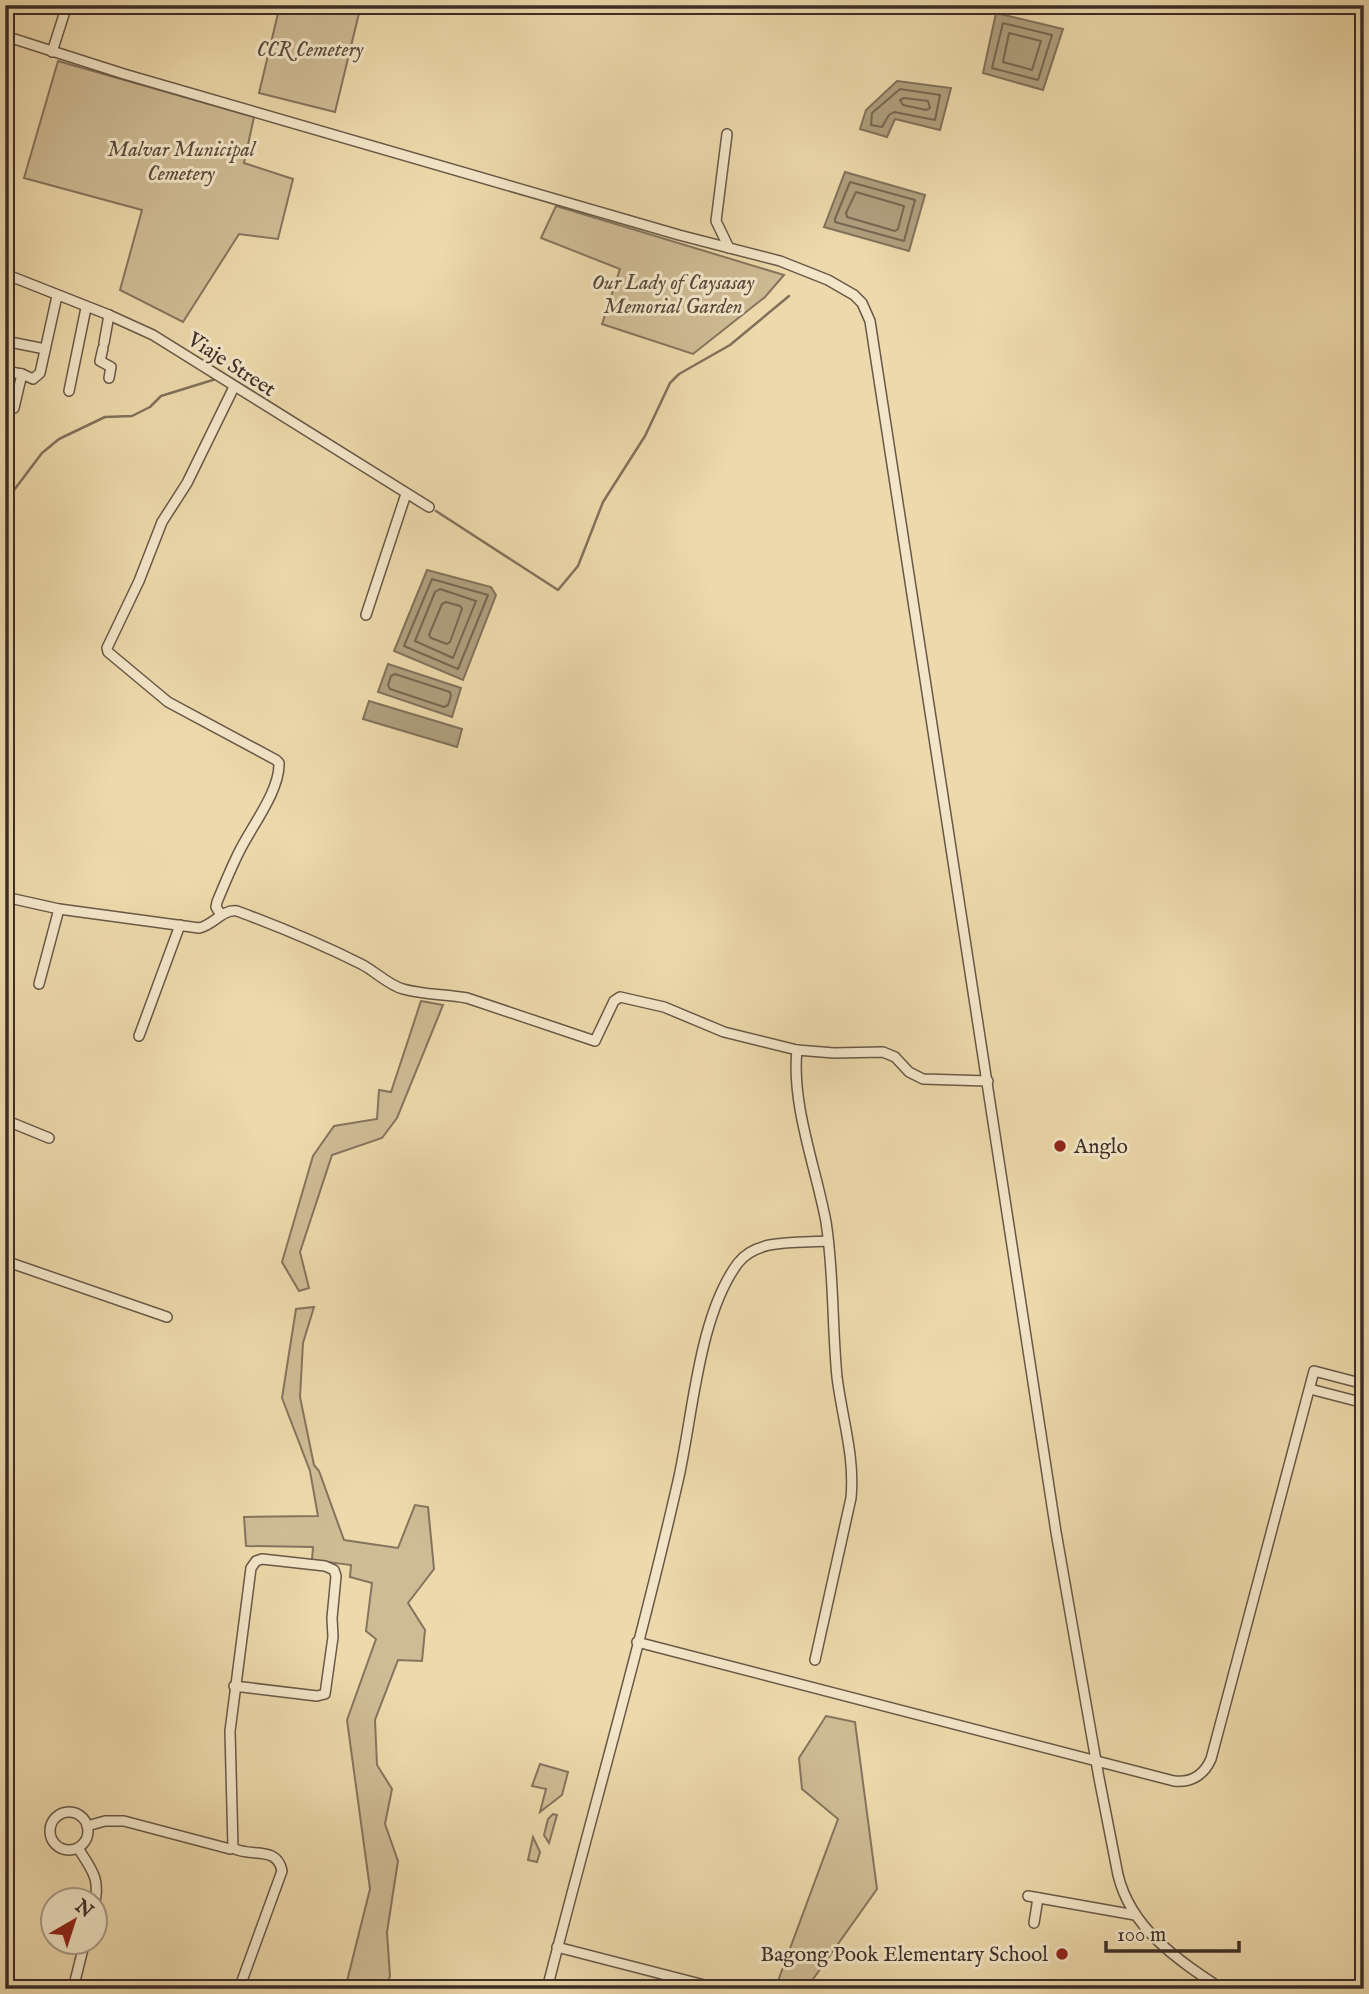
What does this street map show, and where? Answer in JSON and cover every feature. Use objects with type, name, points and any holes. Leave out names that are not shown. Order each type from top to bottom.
[{"type":"street","points":[[52,52],[67,5]]},
{"type":"street","points":[[5,36],[300,126],[780,261],[828,280],[854,295],[862,303],[870,321],[1056,1532],[1096,1761],[1122,1889],[1135,1915],[1163,1945],[1222,1989]]},
{"type":"street","points":[[727,134],[716,221],[729,248]]},
{"type":"street","name":"Viaje Street","points":[[5,274],[109,315],[181,352],[429,507]]},
{"type":"street","points":[[5,371],[37,377],[57,296]]},
{"type":"street","points":[[69,391],[86,308]]},
{"type":"street","points":[[109,315],[100,361],[111,367],[109,378]]},
{"type":"street","points":[[5,341],[45,349]]},
{"type":"street","points":[[5,407],[15,408],[22,374]]},
{"type":"street","points":[[221,915],[216,908],[217,902],[240,850],[267,801],[279,771],[278,762],[168,702],[108,652],[107,648],[139,581],[162,522],[192,473],[234,387]]},
{"type":"street","points":[[366,615],[406,494]]},
{"type":"street","points":[[5,897],[59,909],[204,927],[229,910],[237,911],[299,934],[366,966],[400,988],[432,995],[467,998],[595,1041],[614,1001],[620,997],[664,1007],[724,1031],[797,1050],[883,1052],[895,1057],[909,1072],[923,1079],[988,1081]]},
{"type":"street","points":[[39,984],[59,909]]},
{"type":"street","points":[[139,1036],[180,925]]},
{"type":"street","points":[[797,1050],[796,1082],[828,1241],[837,1375],[853,1476],[851,1498],[815,1660]]},
{"type":"street","points":[[5,1120],[49,1138]]},
{"type":"street","points":[[547,1989],[678,1480],[706,1337],[728,1281],[739,1262],[750,1252],[766,1246],[828,1241]]},
{"type":"street","points":[[5,1261],[167,1317]]},
{"type":"street","points":[[637,1642],[1179,1782],[1197,1777],[1208,1766],[1314,1371],[1364,1384]]},
{"type":"street","points":[[1310,1389],[1364,1403]]},
{"type":"street","points":[[233,1848],[230,1731],[234,1686],[252,1565],[262,1559],[325,1566],[334,1570],[334,1637],[325,1695],[234,1686]]},
{"type":"street","points":[[72,1812],[82,1817],[87,1826],[87,1837],[78,1848],[65,1850],[56,1845],[50,1836],[50,1825],[56,1816],[72,1812]]},
{"type":"street","points":[[87,1826],[104,1821],[124,1821],[243,1852],[270,1854],[278,1861],[282,1871],[239,1989]]},
{"type":"street","points":[[78,1848],[97,1885]]},
{"type":"street","points":[[1028,1896],[1135,1915]]},
{"type":"street","points":[[1034,1923],[1038,1898]]},
{"type":"street","points":[[557,1947],[720,1989]]},
{"type":"street","points":[[74,1989],[82,1955]]},
{"type":"green space","name":"CCR Cemetery","points":[[280,5],[361,5],[335,112],[259,93]]},
{"type":"green space","name":"Malvar Municipal Cemetery","points":[[58,61],[254,117],[244,163],[293,179],[278,239],[239,234],[183,322],[120,290],[142,210],[24,178]]},
{"type":"green space","name":"Our Lady of Caysasay Memorial Garden","points":[[556,206],[784,275],[765,297],[693,354],[602,324],[620,269],[541,238]]},
{"type":"green space","points":[[421,1001],[443,1005],[397,1118],[382,1138],[332,1155],[300,1252],[309,1288],[299,1291],[282,1262],[313,1156],[334,1126],[377,1119],[379,1090],[391,1092]]},
{"type":"green space","points":[[314,1307],[303,1343],[300,1397],[314,1465],[319,1471],[344,1540],[398,1548],[415,1505],[428,1507],[434,1569],[408,1603],[425,1630],[422,1661],[398,1660],[375,1720],[377,1765],[392,1789],[385,1824],[398,1861],[387,1932],[390,1976],[385,1989],[345,1989],[370,1889],[347,1720],[376,1639],[366,1631],[372,1583],[350,1577],[351,1565],[312,1560],[313,1547],[246,1546],[244,1517],[318,1516],[310,1471],[282,1398],[296,1309]]},
{"type":"green space","points":[[826,1716],[855,1722],[877,1889],[806,1989],[775,1989],[838,1819],[802,1789],[799,1758]]},
{"type":"green space","points":[[540,1764],[568,1772],[562,1795],[540,1812],[546,1789],[532,1786]]},
{"type":"green space","points":[[553,1814],[557,1815],[549,1843],[544,1835],[548,1819]]},
{"type":"green space","points":[[533,1837],[540,1852],[537,1862],[528,1860]]},
{"type":"water","points":[[996,13],[1063,29],[1043,90],[983,73]]},
{"type":"water","points":[[897,81],[951,88],[940,130],[895,119],[887,137],[860,129],[866,110]]},
{"type":"water","points":[[845,172],[925,195],[909,251],[824,227]]},
{"type":"water","points":[[427,570],[491,587],[496,595],[463,680],[394,651]]},
{"type":"water","points":[[388,664],[461,688],[452,717],[378,692]]},
{"type":"water","points":[[369,701],[462,729],[457,747],[363,719]]},
{"type":"waterway","points":[[436,511],[558,590],[578,566],[603,502],[645,436],[670,383],[679,374],[730,345],[789,296]]},
{"type":"waterway","points":[[5,502],[42,453],[59,439],[105,417],[132,416],[150,407],[161,396],[216,379]]},
{"type":"place","name":"Anglo","points":[[1060,1146]]},
{"type":"place","name":"Bagong Pook Elementary School","points":[[1062,1954]]}]
